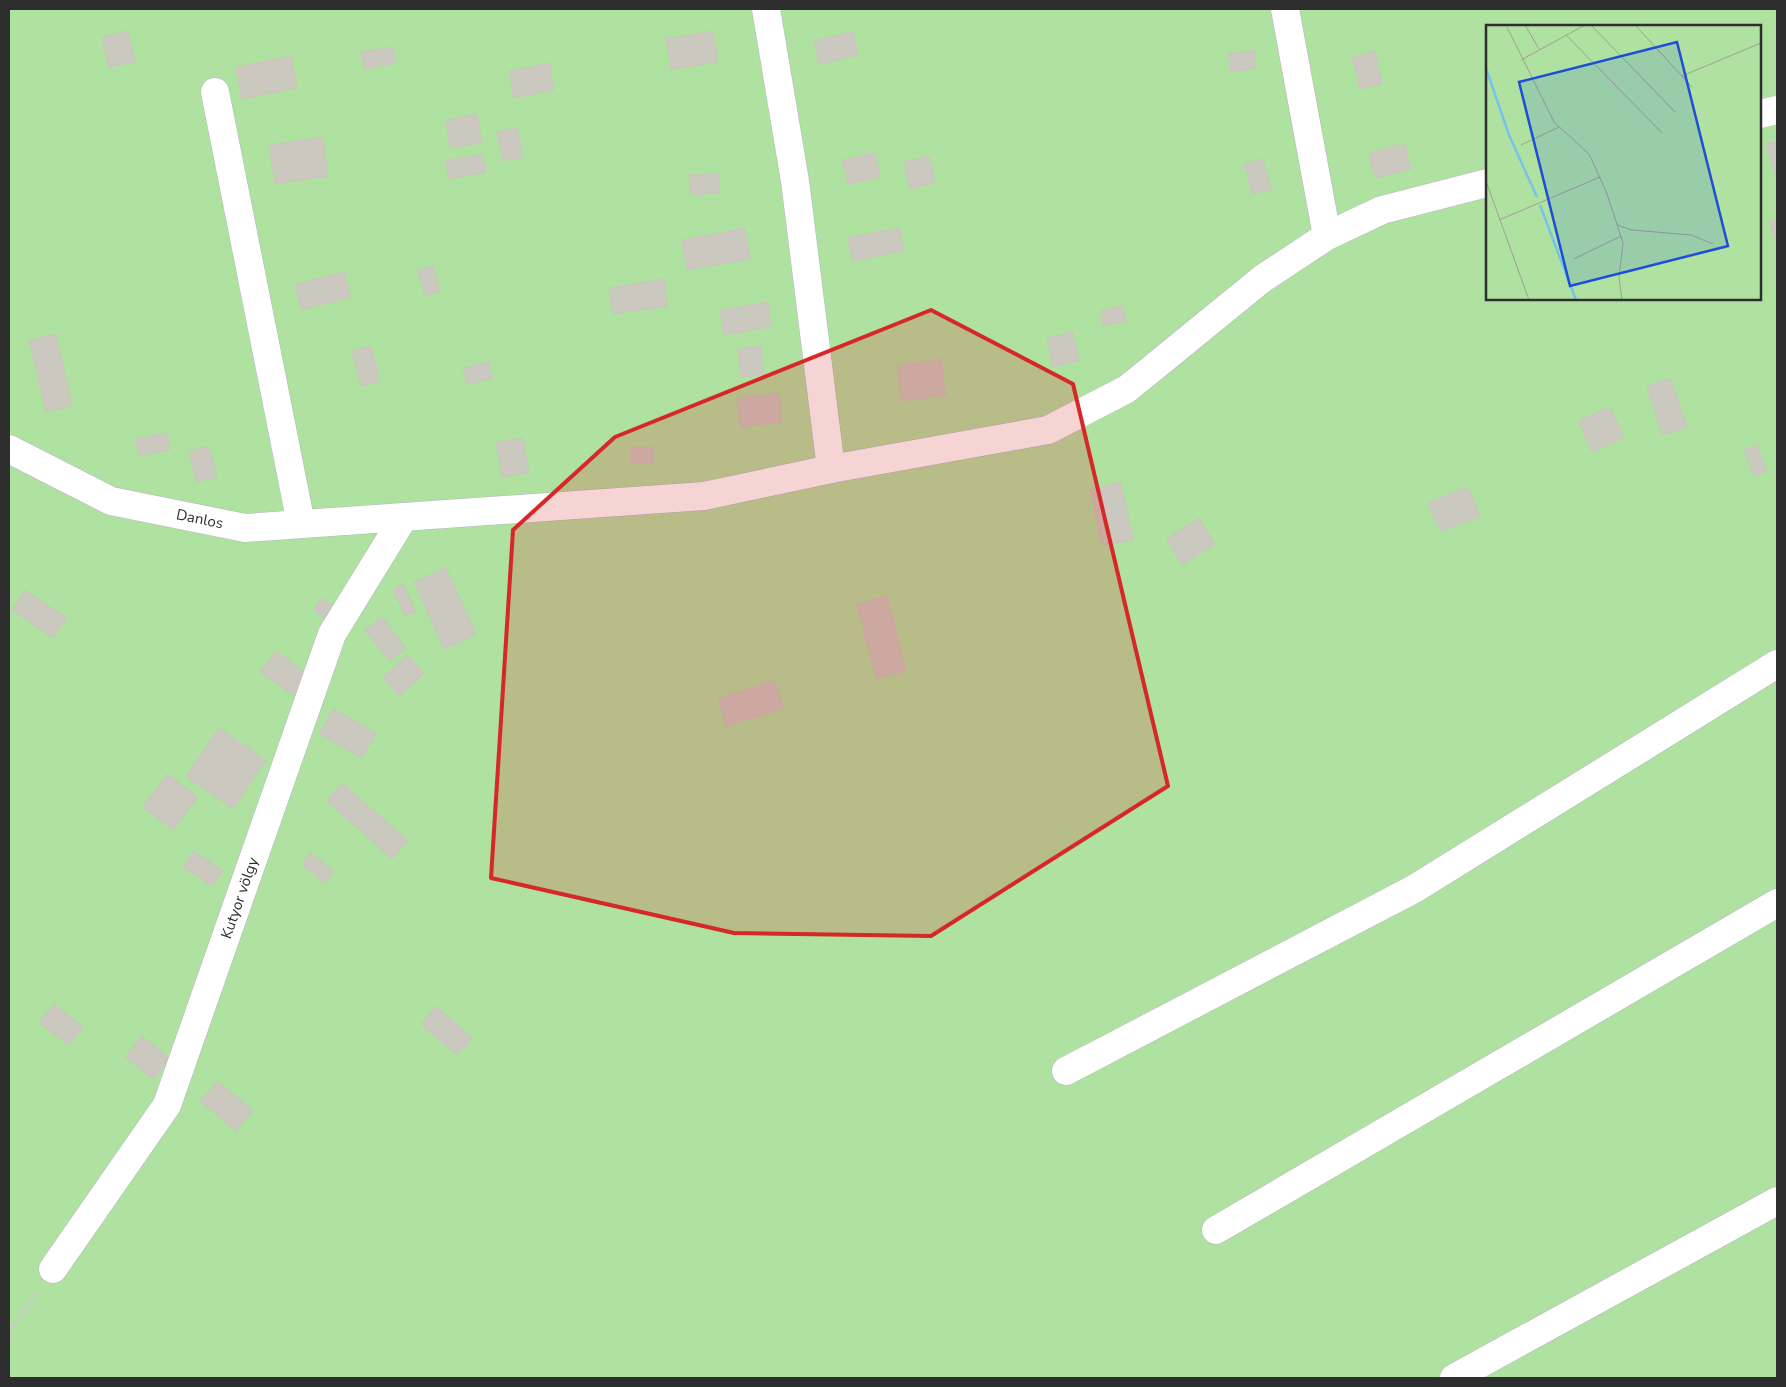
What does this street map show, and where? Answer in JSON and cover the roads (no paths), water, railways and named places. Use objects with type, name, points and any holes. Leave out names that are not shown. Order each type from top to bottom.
[{"type":"street","points":[[766,9],[795,181],[831,469]]},
{"type":"street","points":[[1285,9],[1328,236]]},
{"type":"street","points":[[215,92],[302,524]]},
{"type":"street","points":[[1761,114],[1777,110]]},
{"type":"street","name":"Danlos","points":[[9,449],[111,501],[245,528],[704,496],[831,469],[1048,430],[1126,389],[1262,279],[1328,236],[1382,210],[1486,183]]},
{"type":"street","name":"Kutyor völgy","points":[[53,1269],[167,1105],[332,634],[404,517]]},
{"type":"street","points":[[1066,1071],[1414,888],[1777,664]]},
{"type":"street","points":[[1216,1230],[1777,903]]},
{"type":"street","points":[[1454,1378],[1497,1367],[1777,1201]]}]
